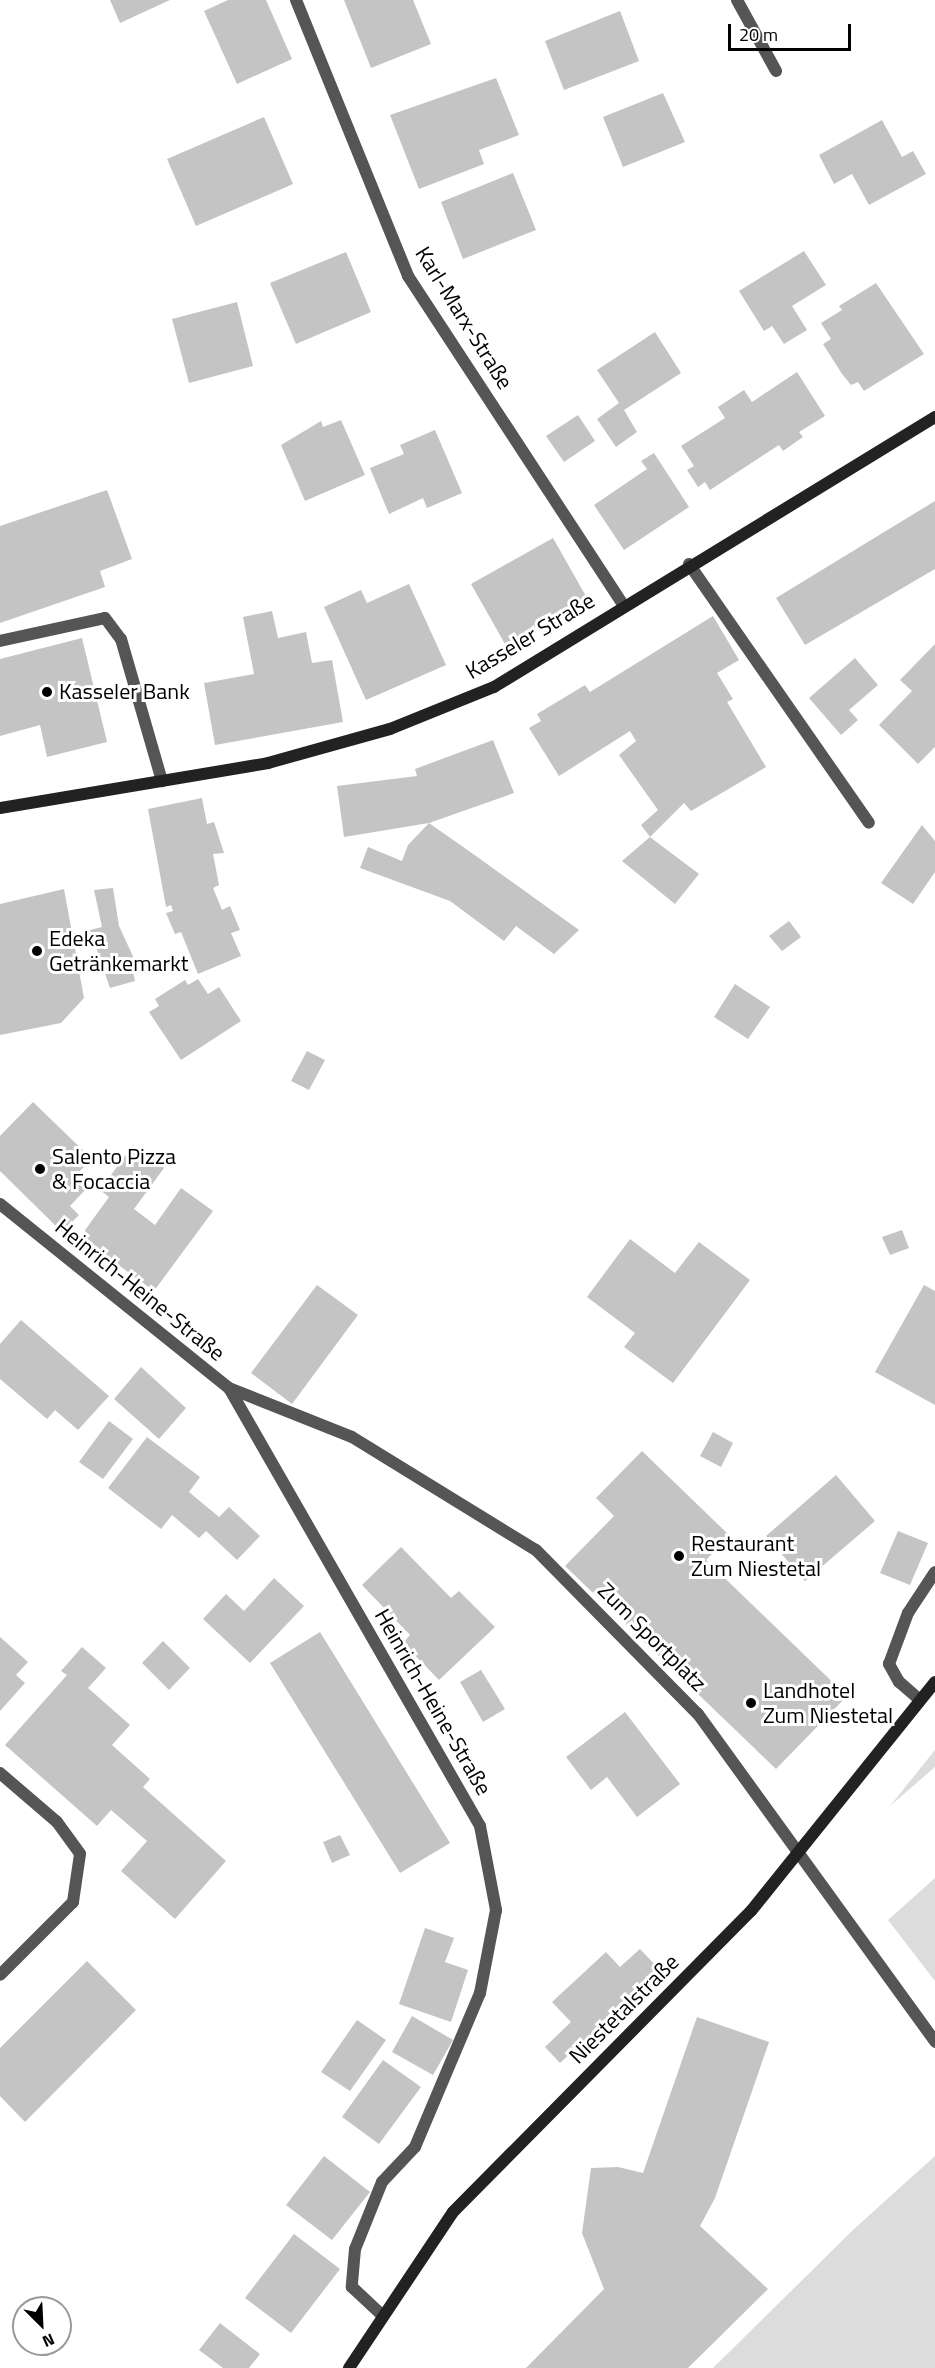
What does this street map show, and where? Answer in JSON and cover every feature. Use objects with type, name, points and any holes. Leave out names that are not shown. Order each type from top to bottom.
[{"type":"main road","name":"Kasseler Straße","points":[[0,808],[268,763],[390,729],[494,687],[622,604],[935,417]]},
{"type":"main road","name":"Niestetalstraße","points":[[349,2368],[381,2314],[453,2211],[751,1911],[798,1856],[935,1682]]},
{"type":"street","name":"Karl-Marx-Straße","points":[[296,0],[408,276],[622,604]]},
{"type":"street","points":[[737,0],[776,71]]},
{"type":"street","points":[[689,564],[869,823]]},
{"type":"street","points":[[0,641],[105,618],[121,639],[162,781]]},
{"type":"street","name":"Heinrich-Heine-Straße","points":[[0,1204],[230,1388],[480,1826],[496,1910],[480,1993],[444,2089],[415,2147],[382,2182],[355,2249],[352,2287],[381,2314]]},
{"type":"street","name":"Zum Sportplatz","points":[[230,1388],[352,1437],[536,1550],[698,1714],[798,1856],[935,2042]]},
{"type":"street","points":[[920,1700],[899,1682],[889,1664],[908,1613],[935,1572]]},
{"type":"street","points":[[0,1773],[57,1822],[80,1854],[73,1902],[0,1975]]},
{"type":"shaded area","points":[[935,1750],[935,1767],[890,1806]]},
{"type":"shaded area","points":[[935,1878],[935,1981],[888,1920]]},
{"type":"shaded area","points":[[935,2156],[935,2368],[713,2368],[854,2229]]},
{"type":"building","points":[[110,0],[170,0],[120,23]]},
{"type":"building","points":[[228,0],[266,0],[292,59],[237,84],[204,11]]},
{"type":"building","points":[[344,0],[413,0],[431,44],[371,68]]},
{"type":"building","points":[[620,11],[639,61],[564,90],[545,41]]},
{"type":"building","points":[[496,78],[519,135],[479,150],[484,164],[419,189],[390,115]]},
{"type":"building","points":[[663,93],[685,142],[623,167],[603,117]]},
{"type":"building","points":[[264,117],[293,184],[196,226],[167,159]]},
{"type":"building","points":[[882,120],[902,157],[913,151],[926,174],[869,205],[852,174],[834,184],[819,155]]},
{"type":"building","points":[[513,173],[536,230],[463,259],[441,202]]},
{"type":"building","points":[[804,251],[826,285],[792,306],[807,330],[784,344],[772,326],[764,331],[739,291]]},
{"type":"building","points":[[346,252],[371,312],[296,344],[270,283]]},
{"type":"building","points":[[876,283],[924,354],[864,391],[858,382],[851,385],[823,344],[831,339],[821,323],[842,310],[839,306]]},
{"type":"building","points":[[237,302],[253,366],[189,383],[172,319]]},
{"type":"building","points":[[655,332],[681,373],[624,410],[637,432],[616,447],[597,419],[619,403],[597,370]]},
{"type":"building","points":[[797,372],[825,416],[799,432],[803,437],[783,451],[779,445],[710,490],[705,482],[698,487],[687,470],[694,466],[681,446],[725,418],[718,407],[744,390],[752,402]]},
{"type":"building","points":[[578,415],[595,441],[564,462],[546,436]]},
{"type":"building","points":[[341,420],[365,475],[305,501],[281,445],[321,421],[323,427]]},
{"type":"building","points":[[435,430],[462,493],[427,508],[423,498],[389,514],[370,468],[404,454],[400,445]]},
{"type":"building","points":[[654,453],[689,507],[624,550],[594,505],[647,469],[641,461]]},
{"type":"building","points":[[107,490],[132,559],[100,571],[105,587],[0,623],[0,526]]},
{"type":"building","points":[[935,501],[935,569],[805,645],[776,598]]},
{"type":"building","points":[[553,538],[587,598],[505,644],[471,584]]},
{"type":"building","points":[[409,584],[446,665],[366,700],[324,607],[361,590],[367,603]]},
{"type":"building","points":[[272,611],[278,638],[306,632],[312,663],[332,660],[343,722],[215,745],[204,683],[254,674],[243,617]]},
{"type":"building","points":[[713,616],[739,660],[717,673],[733,699],[727,702],[766,767],[691,811],[684,803],[650,837],[641,825],[658,810],[619,755],[636,741],[630,731],[559,776],[529,728],[541,721],[537,714],[585,685],[590,692]]},
{"type":"building","name":"Kasseler Bank","points":[[82,638],[107,742],[47,757],[40,725],[0,736],[0,659]]},
{"type":"building","points":[[935,644],[935,747],[918,764],[879,725],[912,691],[900,680]]},
{"type":"building","points":[[855,658],[878,685],[849,710],[858,720],[841,735],[809,698]]},
{"type":"building","points":[[493,740],[514,793],[429,823],[344,837],[337,786],[417,776],[415,769]]},
{"type":"building","points":[[202,798],[207,824],[214,822],[224,853],[213,854],[219,885],[213,888],[222,910],[230,906],[240,930],[231,933],[241,956],[198,974],[181,932],[175,934],[166,913],[173,911],[171,905],[166,907],[148,809]]},
{"type":"building","points":[[429,823],[579,930],[554,954],[516,926],[504,941],[450,901],[360,868],[368,847],[402,861],[408,845]]},
{"type":"building","points":[[922,825],[935,841],[935,872],[913,904],[881,883]]},
{"type":"building","points":[[650,837],[699,874],[675,904],[622,861]]},
{"type":"building","points":[[113,888],[119,926],[137,965],[132,966],[135,981],[110,988],[90,930],[102,927],[94,890]]},
{"type":"building","name":"Edeka Getränkemarkt","points":[[64,889],[84,998],[61,1023],[0,1035],[0,904]]},
{"type":"building","points":[[789,921],[801,937],[782,951],[769,936]]},
{"type":"building","points":[[198,979],[208,994],[219,987],[241,1021],[181,1060],[149,1012],[159,1006],[155,999],[185,980],[188,985]]},
{"type":"building","points":[[735,984],[770,1007],[748,1039],[714,1017]]},
{"type":"building","points":[[307,1051],[325,1060],[309,1090],[291,1081]]},
{"type":"building","points":[[33,1102],[92,1159],[73,1178],[85,1190],[70,1206],[79,1215],[62,1232],[0,1171],[0,1136]]},
{"type":"building","points":[[133,1145],[164,1168],[134,1209],[155,1225],[181,1188],[213,1211],[154,1291],[80,1237],[109,1197],[100,1190]]},
{"type":"building","points":[[902,1230],[909,1248],[890,1255],[882,1237]]},
{"type":"building","points":[[630,1239],[675,1273],[699,1242],[750,1280],[673,1383],[624,1347],[635,1333],[587,1297]]},
{"type":"building","points":[[317,1285],[358,1315],[292,1404],[251,1373]]},
{"type":"building","points":[[924,1285],[935,1291],[935,1405],[875,1372]]},
{"type":"building","points":[[21,1320],[109,1396],[78,1430],[55,1410],[47,1419],[0,1379],[0,1344]]},
{"type":"building","points":[[141,1367],[186,1408],[159,1439],[114,1399]]},
{"type":"building","points":[[109,1421],[133,1439],[103,1479],[79,1462]]},
{"type":"building","points":[[713,1432],[733,1443],[721,1467],[700,1456]]},
{"type":"building","points":[[147,1437],[200,1477],[189,1492],[219,1517],[229,1507],[260,1536],[237,1560],[206,1531],[199,1538],[172,1515],[161,1529],[108,1488]]},
{"type":"building","points":[[642,1451],[730,1536],[706,1560],[847,1696],[776,1769],[565,1566],[614,1516],[596,1498]]},
{"type":"building","points":[[836,1475],[875,1521],[805,1581],[766,1536]]},
{"type":"building","points":[[898,1531],[928,1543],[910,1585],[880,1573]]},
{"type":"building","points":[[401,1547],[451,1598],[459,1591],[495,1627],[439,1680],[403,1643],[410,1635],[362,1585]]},
{"type":"building","points":[[274,1578],[304,1606],[250,1663],[203,1619],[226,1594],[244,1611]]},
{"type":"building","points":[[320,1632],[450,1843],[400,1873],[270,1663]]},
{"type":"building","points":[[0,1637],[28,1662],[16,1675],[25,1683],[0,1711]]},
{"type":"building","points":[[163,1641],[190,1668],[169,1690],[142,1663]]},
{"type":"building","points":[[82,1647],[106,1668],[88,1688],[130,1725],[112,1745],[150,1779],[143,1787],[226,1861],[175,1919],[121,1871],[147,1841],[111,1810],[97,1826],[5,1745],[67,1675],[61,1671]]},
{"type":"building","points":[[481,1670],[505,1709],[483,1722],[460,1682]]},
{"type":"building","points":[[625,1712],[680,1784],[637,1817],[607,1777],[591,1790],[566,1757]]},
{"type":"building","points":[[340,1835],[350,1855],[332,1863],[323,1842]]},
{"type":"building","points":[[425,1928],[454,1938],[445,1962],[468,1970],[451,2022],[399,2004]]},
{"type":"building","points":[[640,1949],[660,1970],[560,2063],[545,2047],[571,2022],[552,2002],[606,1952],[620,1967]]},
{"type":"building","points":[[87,1961],[136,2010],[25,2122],[0,2096],[0,2048]]},
{"type":"building","points":[[412,2016],[453,2040],[433,2075],[392,2052]]},
{"type":"building","points":[[697,2017],[769,2042],[715,2198],[700,2226],[768,2289],[688,2368],[526,2368],[604,2289],[582,2233],[591,2168],[618,2167],[643,2173]]},
{"type":"building","points":[[357,2020],[386,2040],[350,2091],[321,2072]]},
{"type":"building","points":[[383,2060],[421,2087],[379,2144],[342,2117]]},
{"type":"building","points":[[324,2156],[370,2192],[332,2240],[286,2205]]},
{"type":"building","points":[[294,2234],[340,2269],[291,2333],[245,2298]]},
{"type":"building","points":[[220,2323],[260,2354],[249,2368],[223,2368],[199,2350]]},
{"type":"place","name":"Kasseler Bank","points":[[47,692]]},
{"type":"place","name":"Edeka Getränkemarkt","points":[[37,951]]},
{"type":"place","name":"Salento Pizza & Focaccia","points":[[40,1169]]},
{"type":"place","name":"Restaurant Zum Niestetal","points":[[679,1556]]},
{"type":"place","name":"Landhotel Zum Niestetal","points":[[751,1703]]}]
